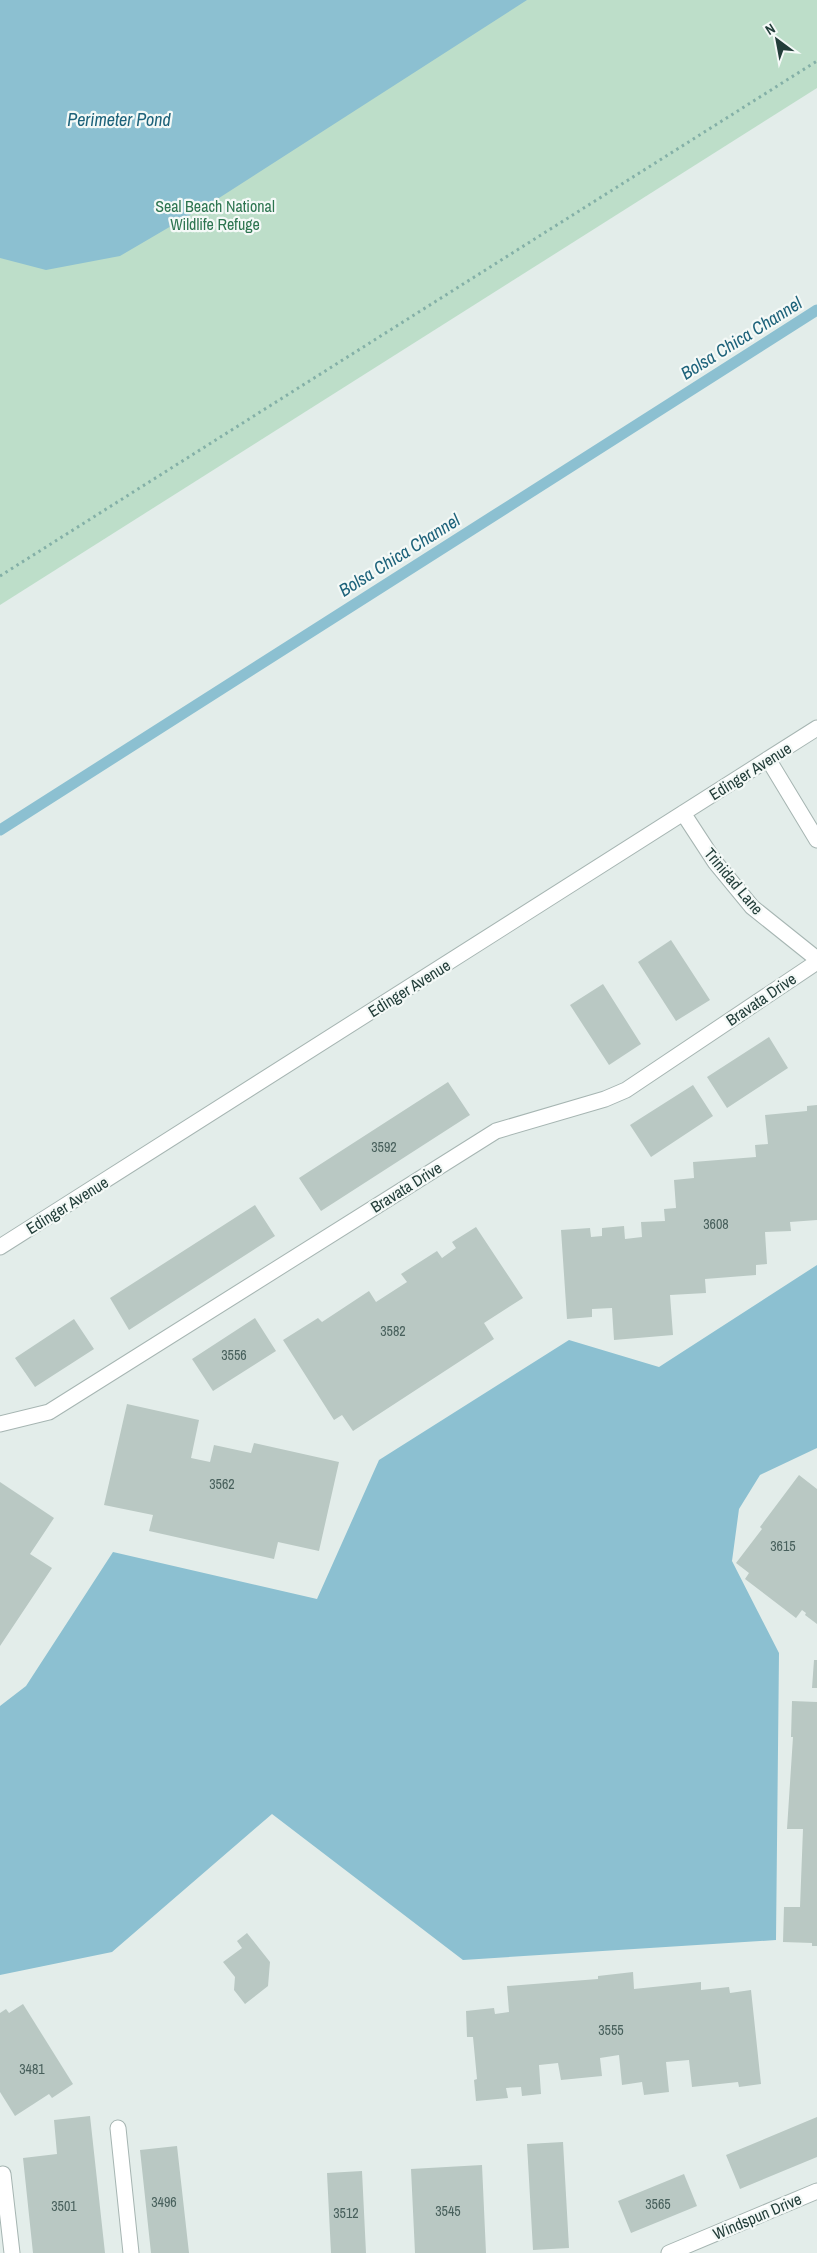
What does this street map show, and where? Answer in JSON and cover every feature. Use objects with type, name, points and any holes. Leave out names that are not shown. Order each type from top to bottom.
[{"type":"street","name":"Edinger Avenue","points":[[0,1247],[817,728]]},
{"type":"street","points":[[768,759],[817,840]]},
{"type":"street","name":"Trinidad Lane","points":[[683,813],[715,862],[752,907],[817,960]]},
{"type":"street","name":"Bravata Drive","points":[[0,1424],[49,1412],[496,1131],[605,1099],[626,1090],[817,960]]},
{"type":"street","points":[[118,2128],[131,2253]]},
{"type":"street","points":[[3,2174],[12,2253]]},
{"type":"street","name":"Windspun Drive","points":[[669,2253],[817,2190]]},
{"type":"path","points":[[0,576],[817,61]]},
{"type":"green space","name":"Seal Beach National Wildlife Refuge","points":[[0,0],[817,0],[817,88],[0,605]]},
{"type":"water","name":"Perimeter Pond","points":[[0,0],[527,0],[219,198],[120,256],[46,270],[0,258]]},
{"type":"water","points":[[817,1265],[817,1448],[760,1475],[739,1509],[732,1561],[779,1653],[776,1940],[463,1960],[272,1814],[112,1952],[0,1975],[0,1706],[26,1686],[113,1552],[317,1599],[379,1460],[569,1340],[659,1367]]},
{"type":"building","points":[[671,940],[710,1000],[676,1021],[638,962]]},
{"type":"building","points":[[603,984],[641,1044],[609,1065],[570,1005]]},
{"type":"building","points":[[769,1037],[788,1068],[727,1108],[707,1077]]},
{"type":"building","points":[[448,1082],[470,1115],[321,1211],[299,1178]]},
{"type":"building","points":[[693,1085],[713,1116],[651,1157],[630,1125]]},
{"type":"building","points":[[817,1105],[817,1220],[790,1222],[791,1231],[765,1232],[767,1264],[756,1265],[756,1275],[705,1279],[706,1293],[670,1295],[673,1335],[614,1340],[612,1308],[592,1309],[592,1317],[567,1319],[561,1230],[590,1228],[591,1237],[602,1236],[602,1228],[624,1226],[625,1239],[642,1237],[641,1222],[665,1221],[664,1209],[676,1208],[674,1180],[694,1178],[693,1162],[756,1157],[755,1145],[768,1144],[765,1115],[807,1111],[807,1106]]},
{"type":"building","points":[[255,1205],[275,1236],[129,1330],[110,1298]]},
{"type":"building","points":[[476,1227],[523,1298],[484,1323],[494,1339],[353,1431],[342,1415],[334,1420],[283,1340],[318,1318],[322,1322],[369,1291],[376,1302],[407,1282],[401,1274],[437,1251],[442,1258],[456,1248],[452,1242]]},
{"type":"building","points":[[255,1318],[276,1351],[213,1391],[192,1359]]},
{"type":"building","points":[[74,1319],[94,1349],[35,1387],[15,1358]]},
{"type":"building","points":[[127,1404],[199,1420],[191,1458],[210,1462],[214,1445],[251,1453],[254,1443],[339,1462],[319,1551],[278,1542],[274,1559],[149,1531],[153,1515],[104,1505]]},
{"type":"building","points":[[799,1475],[817,1489],[817,1624],[805,1615],[806,1613],[802,1610],[796,1618],[745,1579],[749,1573],[736,1563]]},
{"type":"building","points":[[0,1482],[54,1518],[30,1554],[52,1568],[0,1646]]},
{"type":"building","points":[[814,1660],[817,1660],[817,1688],[812,1688]]},
{"type":"building","points":[[792,1701],[817,1702],[817,1946],[812,1946],[812,1943],[783,1942],[784,1907],[800,1907],[803,1829],[787,1829],[793,1737],[791,1737]]},
{"type":"building","points":[[247,1933],[270,1962],[268,1986],[245,2004],[234,1990],[235,1977],[223,1962],[242,1948],[237,1941]]},
{"type":"building","points":[[633,1972],[634,1989],[701,1982],[701,1990],[729,1987],[730,1993],[751,1990],[761,2084],[739,2087],[738,2082],[692,2087],[689,2060],[666,2062],[669,2092],[644,2095],[642,2082],[622,2085],[619,2055],[600,2058],[602,2076],[561,2080],[558,2063],[539,2065],[541,2094],[522,2096],[521,2087],[506,2088],[508,2098],[476,2101],[474,2080],[477,2079],[473,2037],[467,2037],[466,2011],[494,2008],[495,2014],[509,2012],[507,1986],[598,1979],[598,1976]]},
{"type":"building","points":[[23,2004],[73,2084],[52,2098],[49,2094],[15,2116],[0,2092],[0,2013],[6,2009],[9,2013]]},
{"type":"building","points":[[90,2116],[105,2253],[33,2253],[23,2158],[57,2154],[54,2120]]},
{"type":"building","points":[[817,2117],[817,2157],[740,2189],[726,2155]]},
{"type":"building","points":[[563,2142],[569,2248],[533,2250],[527,2144]]},
{"type":"building","points":[[177,2146],[189,2253],[151,2253],[140,2150]]},
{"type":"building","points":[[482,2165],[486,2253],[415,2253],[411,2169]]},
{"type":"building","points":[[362,2171],[366,2253],[331,2253],[327,2173]]},
{"type":"building","points":[[684,2174],[697,2206],[631,2233],[618,2201]]},
{"type":"waterway","name":"Bolsa Chica Channel","points":[[0,830],[817,310]]}]
